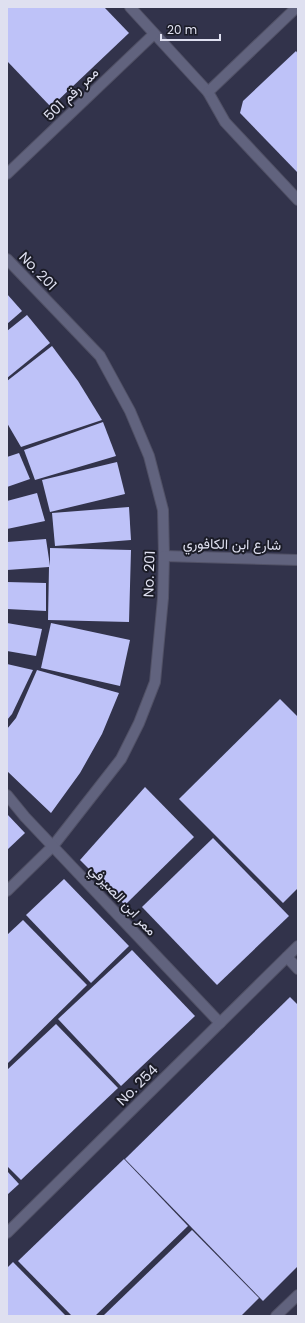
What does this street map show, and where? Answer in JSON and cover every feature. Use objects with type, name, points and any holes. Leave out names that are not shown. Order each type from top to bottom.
[{"type":"street","points":[[130,7],[208,92],[225,122],[298,200]]},
{"type":"street","points":[[208,92],[297,7]]},
{"type":"street","name":"ممر رقم 501","points":[[7,174],[154,34]]},
{"type":"street","name":"No. 201","points":[[7,259],[100,356],[130,411],[148,456],[163,510],[164,556],[163,598],[155,682],[140,723],[121,759],[53,846],[7,891]]},
{"type":"street","name":"شارع ابن الكافوري","points":[[164,556],[298,560]]},
{"type":"street","name":"ممر ابن الصيرفي","points":[[7,795],[25,818],[220,1023]]},
{"type":"street","name":"No. 254","points":[[7,1232],[298,946]]},
{"type":"street","points":[[287,957],[298,969]]},
{"type":"street","points":[[276,1316],[298,1295]]},
{"type":"building","points":[[7,7],[104,7],[129,33],[51,107],[7,61]]},
{"type":"building","points":[[296,51],[298,54],[298,173],[240,113],[243,101]]},
{"type":"building","points":[[7,294],[22,311],[7,324]]},
{"type":"building","points":[[27,315],[50,343],[7,378],[7,331]]},
{"type":"building","points":[[52,346],[78,381],[102,420],[21,447],[7,423],[7,381]]},
{"type":"building","points":[[103,422],[116,456],[35,480],[24,450]]},
{"type":"building","points":[[19,453],[30,479],[7,487],[7,457]]},
{"type":"building","points":[[117,462],[125,494],[50,512],[42,480]]},
{"type":"building","points":[[37,493],[45,521],[7,529],[7,501]]},
{"type":"building","points":[[129,507],[131,540],[55,546],[52,513]]},
{"type":"building","points":[[46,539],[50,566],[50,548],[131,550],[129,622],[48,620],[49,567],[7,570],[7,542]]},
{"type":"building","points":[[7,582],[46,583],[46,611],[7,609]]},
{"type":"building","points":[[7,623],[42,629],[36,656],[7,651]]},
{"type":"building","points":[[51,623],[130,640],[120,686],[41,668]]},
{"type":"building","points":[[7,664],[33,670],[12,714],[7,720]]},
{"type":"building","points":[[37,670],[119,693],[102,734],[80,773],[51,813],[7,771],[7,729],[16,718]]},
{"type":"building","points":[[280,699],[298,717],[298,888],[283,903],[179,799]]},
{"type":"building","points":[[145,787],[194,837],[125,905],[80,860]]},
{"type":"building","points":[[7,814],[25,833],[7,850]]},
{"type":"building","points":[[213,838],[289,916],[217,985],[142,907]]},
{"type":"building","points":[[64,879],[129,946],[91,983],[26,915]]},
{"type":"building","points":[[23,920],[87,985],[7,1064],[7,935]]},
{"type":"building","points":[[132,950],[195,1016],[121,1086],[58,1019]]},
{"type":"building","points":[[290,997],[298,1005],[298,1266],[263,1301],[125,1159]]},
{"type":"building","points":[[56,1024],[118,1088],[21,1180],[7,1166],[7,1070]]},
{"type":"building","points":[[124,1159],[188,1226],[95,1316],[72,1316],[18,1261]]},
{"type":"building","points":[[7,1171],[19,1184],[7,1195]]},
{"type":"building","points":[[192,1230],[259,1298],[241,1316],[103,1316]]},
{"type":"building","points":[[13,1262],[66,1316],[7,1316],[7,1268]]}]
